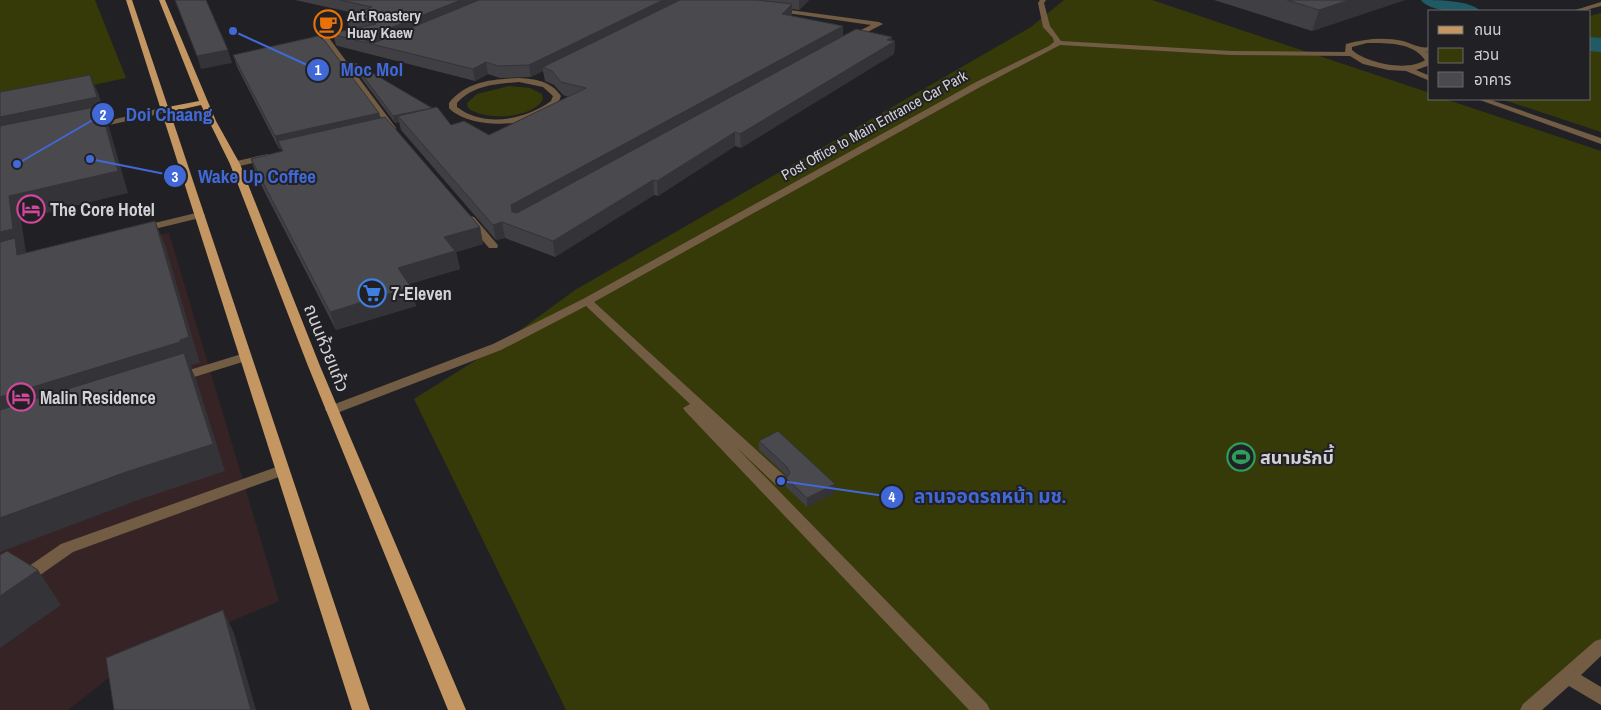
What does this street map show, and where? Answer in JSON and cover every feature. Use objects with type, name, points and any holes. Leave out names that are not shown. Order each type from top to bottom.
[{"type":"main road","points":[[129,0],[362,710]]},
{"type":"main road","name":"ถนนห้วยแก้ว","points":[[164,0],[205,102],[235,164],[332,410],[456,710]]},
{"type":"main road","points":[[165,110],[205,102]]},
{"type":"street","points":[[1043,0],[1041,3],[1047,27],[1057,38],[1058,43]]},
{"type":"street","points":[[1580,0],[1600,5]]},
{"type":"street","points":[[1579,10],[1600,5]]},
{"type":"street","points":[[763,9],[879,24],[844,43]]},
{"type":"street","points":[[326,40],[391,131],[405,125]]},
{"type":"street","points":[[1351,54],[1348,50],[1349,46],[1367,41],[1396,43],[1425,50]]},
{"type":"street","points":[[332,410],[497,347],[587,301],[979,84],[1054,47],[1058,43],[1232,53],[1351,54],[1378,65],[1406,68],[1426,65],[1428,62]]},
{"type":"street","points":[[1406,68],[1428,78]]},
{"type":"street","points":[[533,81],[554,89],[557,96],[555,102],[548,109],[536,115],[519,119],[484,122],[454,115],[453,103],[465,91],[505,81],[533,81],[541,77]]},
{"type":"street","points":[[1484,100],[1601,141]]},
{"type":"street","points":[[78,128],[165,110]]},
{"type":"street","points":[[235,164],[281,154]]},
{"type":"street","points":[[461,209],[493,246]]},
{"type":"street","points":[[134,231],[200,215]]},
{"type":"street","points":[[587,301],[781,481]]},
{"type":"street","points":[[587,301],[981,710]]},
{"type":"street","points":[[162,383],[245,356]]},
{"type":"street","points":[[0,594],[68,548],[282,470]]},
{"type":"street","points":[[1530,710],[1601,646]]},
{"type":"street","points":[[1567,675],[1601,697]]},
{"type":"shaded area","points":[[169,233],[279,601],[120,669],[68,710],[0,710],[0,277]]},
{"type":"green space","points":[[0,0],[95,0],[126,78],[0,105]]},
{"type":"green space","points":[[1064,0],[1152,0],[1428,92],[1428,100],[1448,100],[1601,151],[1601,646],[1527,710],[566,710],[414,399],[497,347],[575,290],[1031,27]]},
{"type":"green space","points":[[1601,13],[1601,132],[1504,100],[1591,100],[1591,16]]},
{"type":"green space","points":[[509,86],[530,88],[542,94],[543,99],[538,106],[529,111],[508,116],[485,115],[468,108],[467,103],[477,94]]},
{"type":"building","points":[[175,0],[206,0],[228,50],[197,56]]},
{"type":"building","points":[[340,0],[461,0],[364,40],[374,43],[479,0],[663,0],[529,65],[498,66],[486,62],[473,69],[335,35],[333,33],[376,24],[346,16],[372,7]]},
{"type":"building","points":[[680,0],[757,0],[792,4],[782,14],[843,26],[511,205],[512,212],[517,213],[856,29],[892,37],[887,40],[895,41],[740,134],[735,132],[657,181],[653,180],[553,241],[502,222],[493,225],[398,116],[437,107],[451,125],[464,121],[489,135],[586,88],[561,82],[552,71],[543,67]]},
{"type":"building","points":[[1287,0],[1349,0],[1319,10]]},
{"type":"building","points":[[318,36],[325,41],[379,113],[275,136],[233,55]]},
{"type":"building","points":[[352,61],[432,108],[393,116]]},
{"type":"building","points":[[90,75],[97,97],[0,117],[0,92]]},
{"type":"building","points":[[100,106],[118,171],[9,196],[13,229],[0,232],[0,126]]},
{"type":"building","points":[[385,117],[480,227],[444,237],[455,251],[398,268],[411,287],[330,312],[251,159],[283,151],[278,141]]},
{"type":"building","points":[[155,221],[189,337],[180,340],[180,342],[0,397],[0,242],[15,238],[17,255]]},
{"type":"building","points":[[184,353],[213,444],[126,472],[0,518],[0,410]]},
{"type":"building","points":[[778,431],[835,484],[807,498],[786,478],[790,473],[787,467],[759,441]]},
{"type":"building","points":[[7,551],[38,570],[0,596],[0,555]]},
{"type":"building","points":[[223,610],[251,710],[114,710],[106,658]]},
{"type":"waterway","points":[[1431,0],[1466,10]]},
{"type":"waterway","points":[[1591,44],[1601,45]]},
{"type":"place","name":"Art Roastery Huay Kaew","points":[[328,24]]},
{"type":"place","name":"Moc Mol","points":[[233,31]]},
{"type":"place","name":"Wake Up Coffee","points":[[90,159]]},
{"type":"place","name":"Doi Chaang","points":[[17,164]]},
{"type":"place","name":"The Core Hotel","points":[[31,209]]},
{"type":"place","name":"7-Eleven","points":[[372,293]]},
{"type":"place","name":"Malin Residence","points":[[21,397]]},
{"type":"place","name":"สนามรักบี้","points":[[1241,457]]},
{"type":"place","name":"ลานจอดรถหน้า มช.","points":[[781,481]]}]
